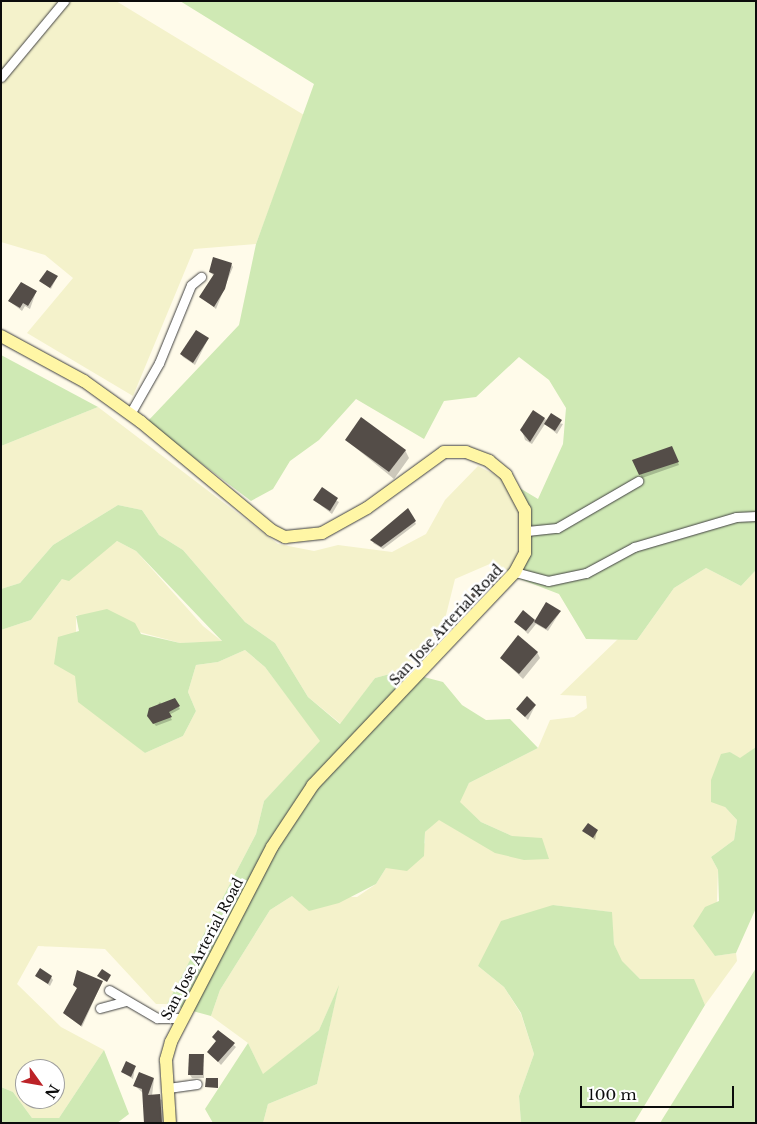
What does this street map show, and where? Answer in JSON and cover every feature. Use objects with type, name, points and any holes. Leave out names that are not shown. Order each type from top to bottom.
[{"type":"main road","name":"San Jose Arterial Road","points":[[1,336],[67,369],[130,414],[271,530],[286,537],[322,533],[367,508],[444,452],[466,452],[489,460],[506,475],[525,510],[527,531],[525,553],[515,572],[313,785],[272,847],[182,1018],[166,1060],[170,1123]]},
{"type":"street","points":[[1,77],[64,1]]},
{"type":"street","points":[[130,414],[159,363],[191,285],[201,277]]},
{"type":"street","points":[[527,531],[557,528],[638,481]]},
{"type":"street","points":[[515,572],[548,582],[586,573],[634,547],[736,517],[756,516]]},
{"type":"street","points":[[108,990],[157,1018],[182,1018]]},
{"type":"street","points":[[100,1008],[126,1001]]},
{"type":"street","points":[[168,1088],[197,1084]]},
{"type":"shaded area","points":[[1,1],[116,1],[304,115],[256,244],[194,249],[133,396],[27,333],[73,278],[45,255],[1,242]]},
{"type":"shaded area","points":[[98,407],[278,544],[314,551],[338,545],[392,552],[426,534],[445,500],[478,466],[513,484],[527,531],[512,576],[492,563],[455,579],[444,623],[401,671],[375,678],[341,724],[308,697],[275,643],[245,622],[183,550],[159,535],[142,510],[118,505],[53,545],[20,583],[1,589],[1,446]]},
{"type":"shaded area","points":[[117,541],[136,551],[203,626],[223,642],[180,643],[76,615],[76,676],[121,733],[145,753],[183,736],[196,711],[188,692],[196,665],[218,662],[245,650],[265,667],[321,741],[264,801],[256,834],[167,1004],[156,1004],[105,949],[38,946],[17,984],[61,1027],[104,1050],[65,1109],[65,1059],[15,1059],[15,1095],[1,1087],[1,630],[31,620],[62,579]]},
{"type":"shaded area","points":[[706,568],[741,586],[756,570],[756,747],[740,759],[730,752],[725,807],[737,820],[734,840],[711,857],[718,870],[715,956],[736,953],[737,961],[705,1005],[693,979],[640,979],[621,961],[614,944],[611,912],[553,905],[478,966],[504,987],[521,1014],[534,1054],[519,1096],[521,1123],[263,1123],[268,1104],[317,1084],[338,988],[319,1030],[263,1075],[248,1043],[211,1016],[220,990],[270,910],[292,896],[357,897],[376,884],[386,868],[425,843],[425,832],[439,819],[465,835],[511,836],[481,822],[459,802],[469,783],[538,748],[550,720],[574,717],[587,708],[586,696],[560,695],[618,639],[637,640],[674,588]]},
{"type":"shaded area","points":[[25,1109],[65,1109],[59,1118],[32,1118]]},
{"type":"green space","points":[[180,1],[756,1],[756,570],[741,586],[706,568],[674,588],[637,640],[586,639],[559,594],[512,576],[527,531],[513,484],[538,499],[563,444],[566,408],[549,380],[519,357],[476,397],[444,401],[424,439],[356,399],[319,440],[290,461],[273,489],[251,501],[147,422],[239,325],[256,244],[314,84]]},
{"type":"green space","points":[[1,355],[98,407],[1,446]]},
{"type":"green space","points":[[118,505],[142,510],[159,535],[183,550],[245,622],[275,643],[308,697],[340,724],[375,678],[401,671],[443,682],[462,705],[486,720],[510,719],[538,748],[469,783],[460,802],[481,822],[512,836],[542,838],[549,859],[524,860],[495,853],[439,820],[425,832],[424,856],[407,871],[386,868],[376,884],[339,903],[309,911],[292,896],[270,910],[220,990],[211,1016],[167,1004],[256,834],[264,801],[320,741],[265,667],[245,650],[218,662],[196,665],[188,692],[196,711],[183,736],[145,753],[78,702],[75,676],[54,664],[58,637],[79,631],[76,616],[107,609],[135,623],[141,634],[180,643],[222,641],[136,551],[117,541],[69,581],[62,579],[31,620],[1,630],[1,589],[20,583],[53,545]]},
{"type":"green space","points":[[756,747],[756,908],[736,953],[715,956],[693,926],[705,907],[719,901],[718,870],[711,857],[734,840],[737,820],[725,807],[711,802],[711,780],[721,754],[730,752],[740,758]]},
{"type":"green space","points":[[553,905],[612,912],[614,944],[622,961],[640,979],[694,979],[705,1005],[634,1123],[521,1123],[519,1096],[534,1054],[521,1013],[504,987],[478,966],[501,921]]},
{"type":"green space","points":[[756,968],[756,1123],[660,1123]]},
{"type":"green space","points":[[339,985],[317,1084],[268,1104],[263,1123],[213,1123],[205,1109],[248,1043],[263,1074],[319,1030]]},
{"type":"green space","points":[[104,1050],[129,1114],[117,1123],[1,1123],[1,1087],[15,1095],[15,1109],[25,1109],[32,1118],[59,1118]]},
{"type":"building","points":[[213,257],[232,263],[225,289],[214,307],[199,297],[214,274],[209,272]]},
{"type":"building","points":[[47,270],[58,276],[50,288],[39,281]]},
{"type":"building","points":[[21,282],[37,291],[28,306],[23,303],[20,308],[8,301]]},
{"type":"building","points":[[196,330],[209,338],[193,363],[180,354]]},
{"type":"building","points":[[533,410],[545,418],[530,442],[520,430]]},
{"type":"building","points":[[551,413],[562,420],[555,431],[544,424]]},
{"type":"building","points":[[361,417],[406,450],[389,472],[345,440]]},
{"type":"building","points":[[672,446],[679,462],[639,475],[632,460]]},
{"type":"building","points":[[322,487],[338,498],[330,511],[313,500]]},
{"type":"building","points":[[408,508],[416,521],[381,547],[370,540]]},
{"type":"building","points":[[492,571],[498,578],[468,610],[462,605]]},
{"type":"building","points":[[546,602],[561,611],[546,629],[534,622]]},
{"type":"building","points":[[523,610],[535,620],[526,631],[514,622]]},
{"type":"building","points":[[518,635],[538,652],[519,674],[500,658]]},
{"type":"building","points":[[527,696],[536,705],[525,717],[516,709]]},
{"type":"building","points":[[175,698],[180,706],[169,712],[172,717],[153,724],[147,716],[149,708]]},
{"type":"building","points":[[588,823],[598,830],[593,838],[582,831]]},
{"type":"building","points":[[40,968],[52,976],[48,984],[35,976]]},
{"type":"building","points":[[102,969],[111,975],[107,982],[97,976]]},
{"type":"building","points":[[77,970],[103,981],[81,1026],[63,1013],[77,988],[73,985]]},
{"type":"building","points":[[218,1030],[235,1043],[218,1062],[207,1052],[216,1041],[212,1037]]},
{"type":"building","points":[[189,1054],[204,1054],[203,1075],[188,1075]]},
{"type":"building","points":[[126,1061],[136,1066],[131,1077],[121,1072]]},
{"type":"building","points":[[139,1072],[154,1078],[148,1095],[160,1094],[162,1123],[144,1123],[142,1089],[133,1086]]},
{"type":"building","points":[[206,1078],[218,1078],[218,1088],[205,1087]]}]
